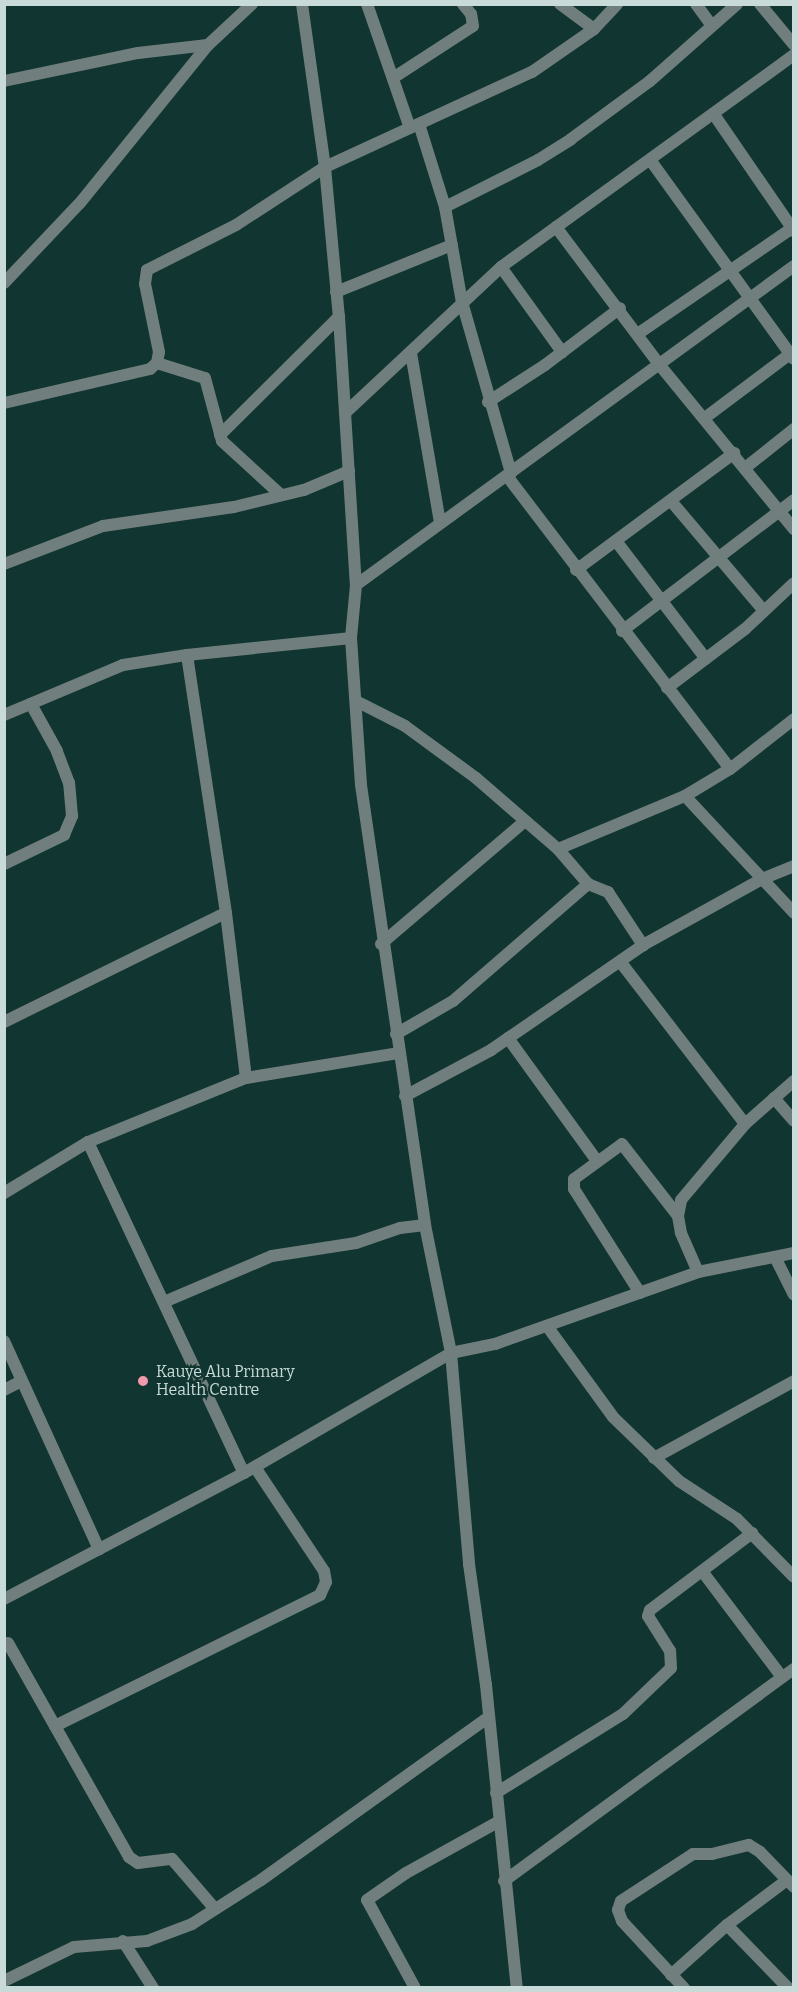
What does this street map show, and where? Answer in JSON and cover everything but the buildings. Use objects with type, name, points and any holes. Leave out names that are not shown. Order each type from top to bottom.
[{"type":"street","points":[[4,283],[80,203],[208,45],[252,4]]},
{"type":"street","points":[[302,4],[325,167],[339,317],[356,585],[351,638],[361,785],[381,944],[424,1225],[451,1353],[469,1564],[489,1717],[504,1881],[517,1988]]},
{"type":"street","points":[[367,4],[393,78],[415,126],[445,207],[462,302],[509,475],[576,570],[730,769]]},
{"type":"street","points":[[393,78],[473,26],[471,15],[463,4]]},
{"type":"street","points":[[560,4],[594,29]]},
{"type":"street","points":[[4,403],[150,369],[157,363],[159,352],[145,284],[147,270],[236,225],[325,167],[532,72],[594,29],[617,4]]},
{"type":"street","points":[[696,4],[711,25]]},
{"type":"street","points":[[445,207],[538,160],[571,139],[650,81],[736,4]]},
{"type":"street","points":[[760,4],[794,45]]},
{"type":"street","points":[[4,81],[138,53],[208,45]]},
{"type":"street","points":[[345,413],[501,267],[715,116],[794,55]]},
{"type":"street","points":[[639,333],[728,268],[793,228],[715,116]]},
{"type":"street","points":[[651,161],[792,356],[706,417]]},
{"type":"street","points":[[556,227],[639,333],[658,363],[706,417],[794,529]]},
{"type":"street","points":[[336,292],[452,245]]},
{"type":"street","points":[[356,585],[794,266]]},
{"type":"street","points":[[501,267],[562,352]]},
{"type":"street","points":[[488,402],[562,352],[620,308]]},
{"type":"street","points":[[220,435],[339,317]]},
{"type":"street","points":[[411,353],[440,522]]},
{"type":"street","points":[[157,363],[205,378],[220,435],[227,447],[280,495]]},
{"type":"street","points":[[746,468],[794,429]]},
{"type":"street","points":[[576,570],[734,453]]},
{"type":"street","points":[[4,564],[104,526],[234,507],[280,495],[349,471]]},
{"type":"street","points":[[622,631],[720,559],[794,500]]},
{"type":"street","points":[[671,501],[764,611]]},
{"type":"street","points":[[616,541],[706,659]]},
{"type":"street","points":[[667,688],[706,659],[794,583]]},
{"type":"street","points":[[4,715],[123,665],[351,638]]},
{"type":"street","points":[[187,656],[226,913],[246,1078]]},
{"type":"street","points":[[356,701],[405,726],[445,753],[558,849],[588,884],[608,892],[643,945]]},
{"type":"street","points":[[4,864],[64,835],[72,816],[69,783],[57,751],[31,704]]},
{"type":"street","points":[[558,849],[686,796],[730,769],[794,719]]},
{"type":"street","points":[[686,796],[794,913]]},
{"type":"street","points":[[381,944],[525,821]]},
{"type":"street","points":[[405,1096],[508,1038],[622,964],[643,945],[762,879],[794,866]]},
{"type":"street","points":[[396,1034],[453,1001],[588,884]]},
{"type":"street","points":[[4,1022],[226,913]]},
{"type":"street","points":[[622,964],[745,1124]]},
{"type":"street","points":[[508,1038],[597,1161]]},
{"type":"street","points":[[5,1190],[88,1142],[246,1078],[398,1053]]},
{"type":"street","points":[[678,1216],[690,1186],[745,1124],[794,1081]]},
{"type":"street","points":[[774,1098],[794,1121]]},
{"type":"street","points":[[55,1726],[320,1595],[326,1582],[324,1571],[250,1470],[164,1302],[88,1142]]},
{"type":"street","points":[[640,1293],[574,1189],[574,1179],[617,1144],[623,1145],[678,1216],[698,1272]]},
{"type":"street","points":[[164,1302],[272,1256],[356,1243],[400,1228],[424,1225]]},
{"type":"street","points":[[4,1599],[250,1470],[451,1353],[495,1344],[698,1272],[794,1252]]},
{"type":"street","points":[[775,1257],[794,1295]]},
{"type":"street","points":[[547,1326],[613,1418],[679,1481],[737,1519],[792,1573]]},
{"type":"street","points":[[4,1341],[99,1549]]},
{"type":"street","points":[[4,1390],[22,1381]]},
{"type":"street","points":[[654,1458],[794,1382]]},
{"type":"street","points":[[496,1793],[623,1714],[671,1668],[670,1651],[648,1617],[650,1610],[752,1533]]},
{"type":"street","points":[[702,1571],[782,1677]]},
{"type":"street","points":[[6,1641],[129,1857],[138,1863],[172,1859],[215,1910]]},
{"type":"street","points":[[504,1881],[794,1669]]},
{"type":"street","points":[[4,1982],[74,1947],[123,1941],[147,1941],[169,1934],[215,1910],[489,1717]]},
{"type":"street","points":[[415,1988],[367,1900],[406,1873],[498,1822]]},
{"type":"street","points":[[671,1975],[727,1925],[790,1884],[760,1852],[749,1845],[712,1854],[693,1854],[621,1901],[618,1910],[622,1921],[671,1975],[684,1988]]},
{"type":"street","points":[[727,1925],[788,1988]]},
{"type":"street","points":[[123,1941],[153,1988]]},
{"type":"place","name":"Kauye Alu Primary Health Centre","points":[[143,1381]]}]
